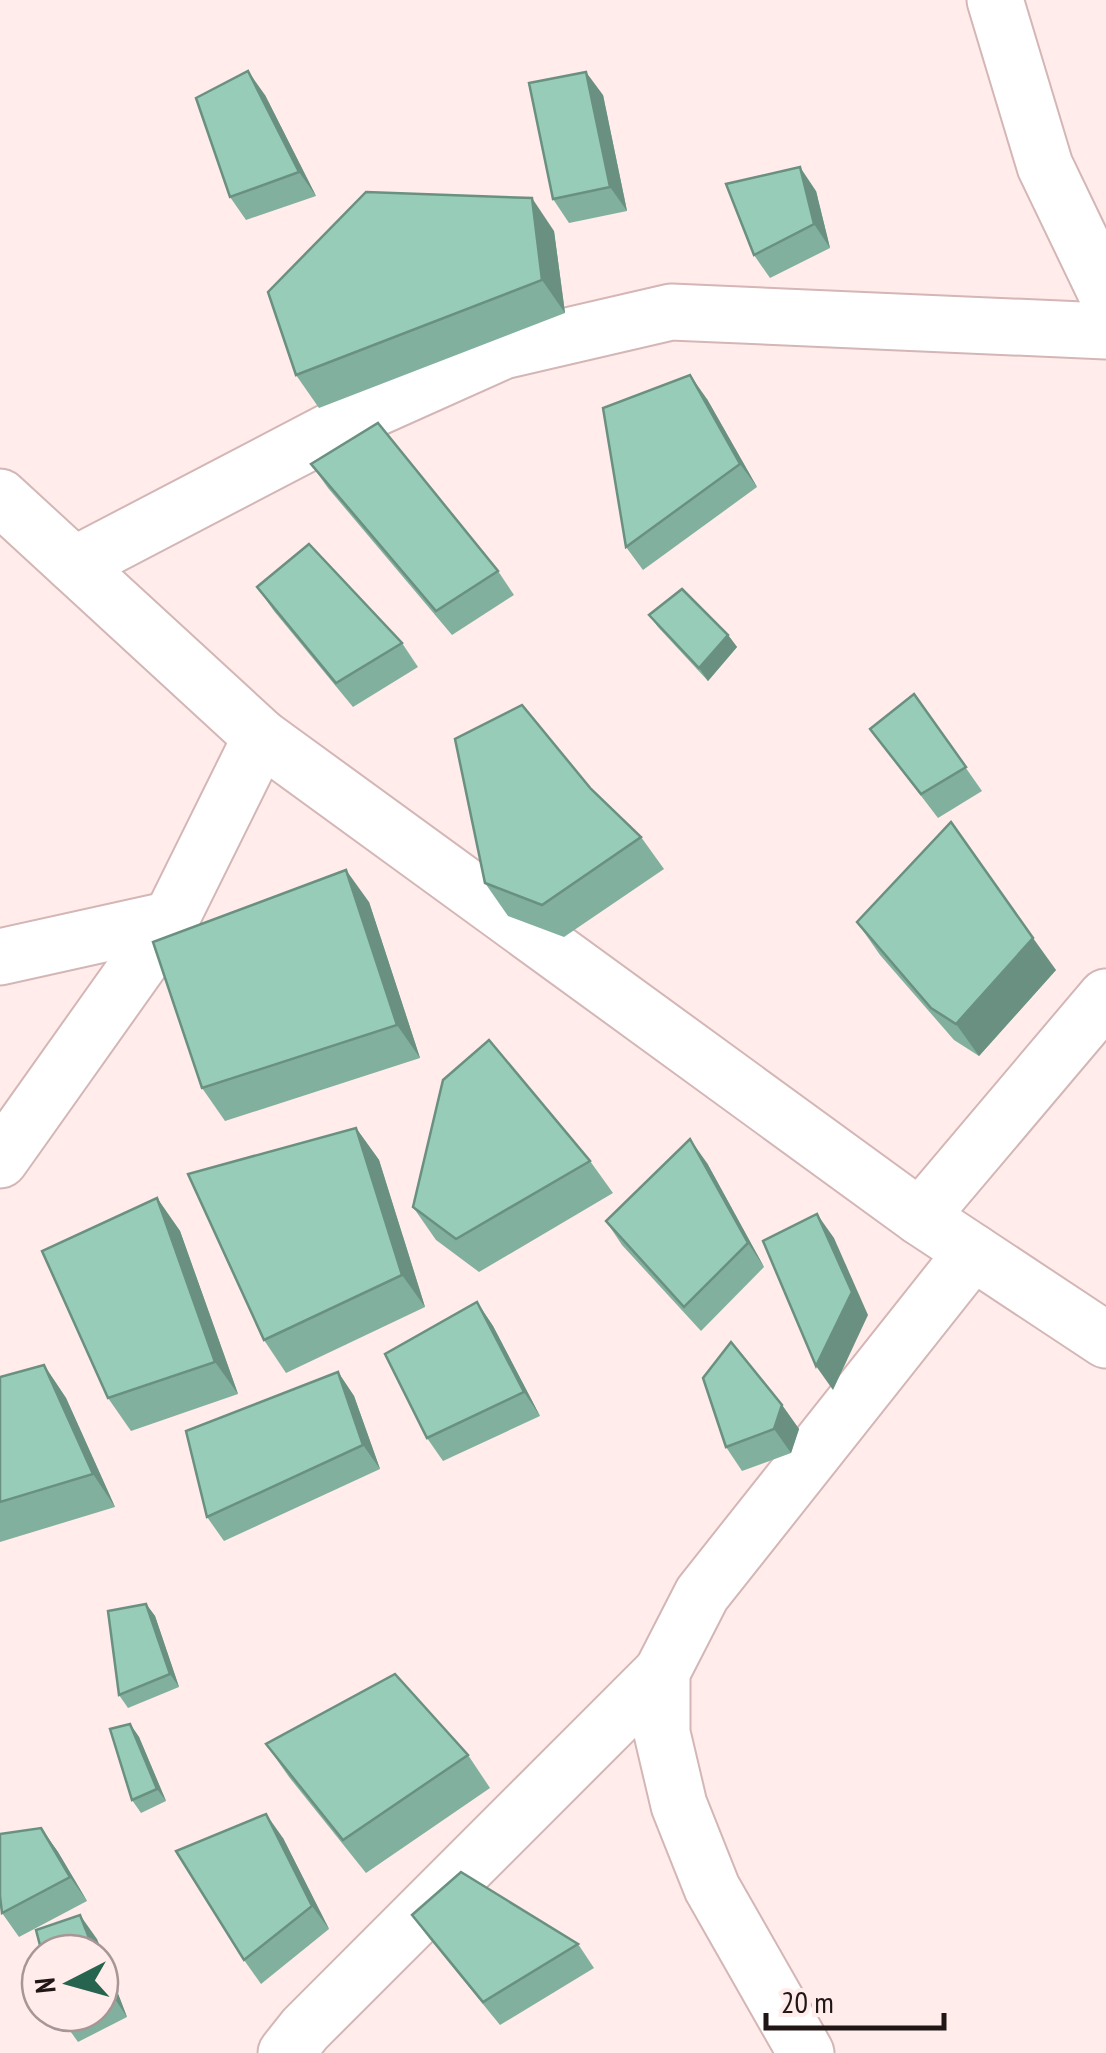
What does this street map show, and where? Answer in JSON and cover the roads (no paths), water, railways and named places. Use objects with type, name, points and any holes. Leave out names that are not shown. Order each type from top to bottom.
[{"type":"street","points":[[995,0],[1046,166],[1106,293]]},
{"type":"street","points":[[74,565],[367,412],[503,351],[652,316],[671,312],[1106,331]]},
{"type":"street","points":[[0,498],[261,737],[920,1218],[1106,1340]]},
{"type":"street","points":[[0,1160],[172,919],[261,737]]},
{"type":"street","points":[[0,957],[172,919]]},
{"type":"street","points":[[920,1218],[1106,998]]},
{"type":"street","points":[[286,2053],[305,2029],[662,1672],[702,1594],[972,1252]]},
{"type":"street","points":[[662,1672],[662,1733],[679,1805],[712,1888],[806,2053]]}]
